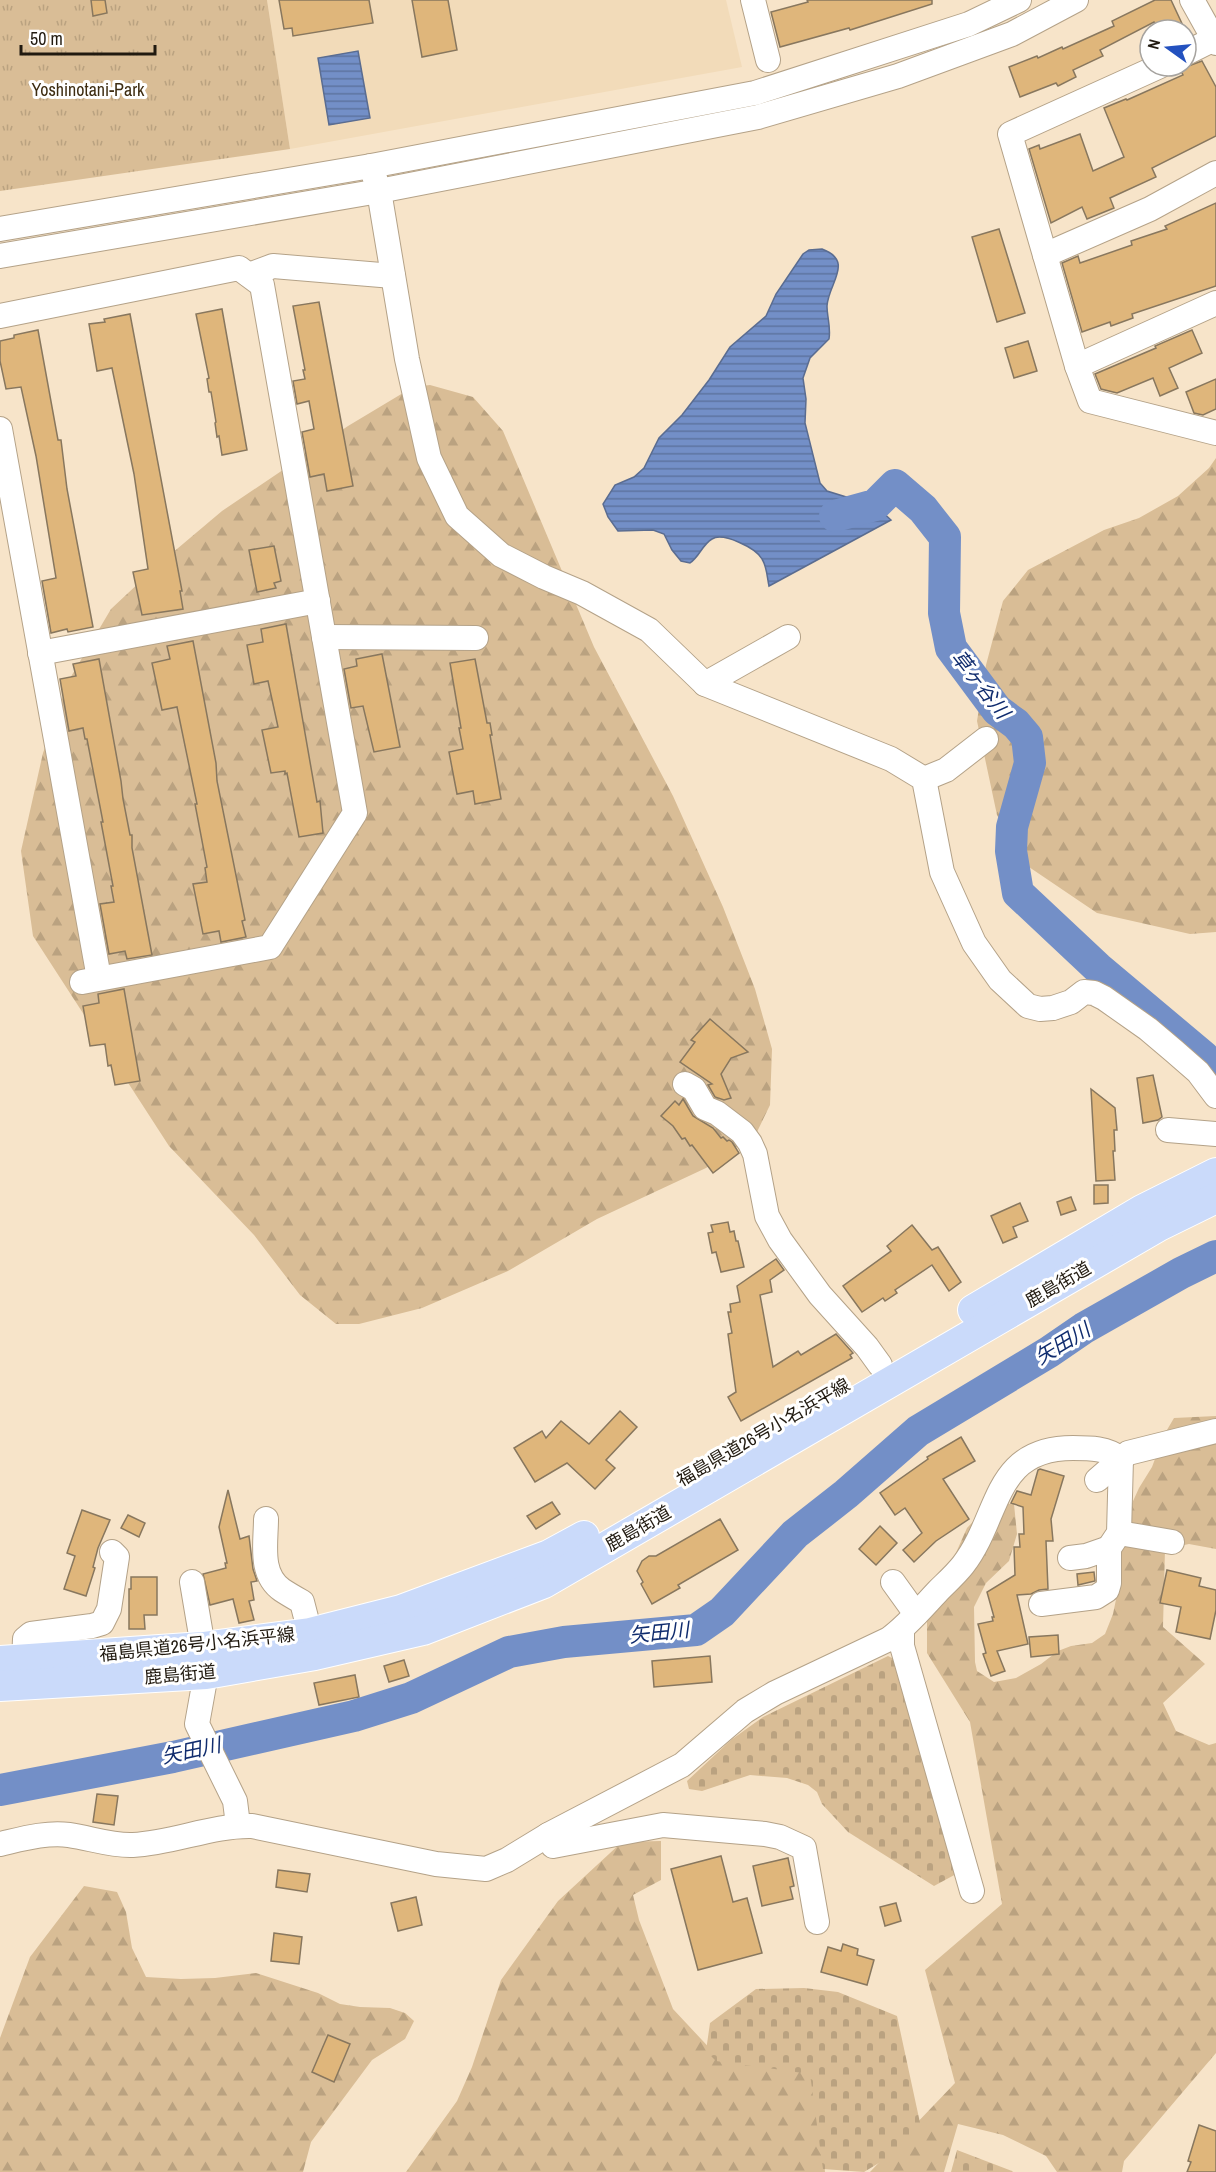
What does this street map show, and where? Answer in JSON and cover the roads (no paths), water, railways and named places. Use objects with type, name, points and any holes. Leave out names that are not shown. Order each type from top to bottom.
[{"type":"main road","name":"福島県道26号小名浜平線","points":[[12,1660],[204,1661],[401,1610],[549,1555],[880,1365],[1142,1210],[1216,1173]]},
{"type":"main road","name":"鹿島街道","points":[[0,1686],[204,1661],[315,1655],[423,1630],[544,1583],[1159,1226],[1216,1198]]},
{"type":"street","points":[[753,0],[768,60]]},
{"type":"street","points":[[0,229],[371,166],[755,93],[969,24],[1019,0]]},
{"type":"street","points":[[0,256],[379,191],[758,117],[898,76],[1012,34],[1076,0]]},
{"type":"street","points":[[1192,0],[1215,40],[1198,48]]},
{"type":"street","points":[[1138,76],[1010,134],[1077,366],[1090,401],[1216,433]]},
{"type":"street","points":[[371,166],[379,191],[407,359],[429,458],[457,516],[501,555],[582,593],[649,630],[705,684],[891,759],[924,779],[942,872],[974,943],[999,980],[1028,1006],[1041,1009],[1071,1002],[1084,992],[1094,993],[1104,998],[1149,1029],[1198,1072],[1216,1096]]},
{"type":"street","points":[[1045,255],[1150,209],[1216,173]]},
{"type":"street","points":[[249,274],[273,266],[393,276]]},
{"type":"street","points":[[0,316],[239,268],[262,285],[355,813],[270,947],[90,980],[40,653],[0,429]]},
{"type":"street","points":[[1077,366],[1216,303]]},
{"type":"street","points":[[40,653],[318,601]]},
{"type":"street","points":[[324,637],[476,638]]},
{"type":"street","points":[[705,684],[788,637]]},
{"type":"street","points":[[924,779],[946,770],[986,740]]},
{"type":"street","points":[[685,1084],[694,1089],[705,1108],[717,1113],[742,1132],[750,1143],[755,1154],[767,1216],[780,1240],[820,1295],[867,1347],[880,1365]]},
{"type":"street","points":[[1168,1130],[1216,1134]]},
{"type":"street","points":[[1097,1480],[1128,1453],[1216,1431]]},
{"type":"street","points":[[0,1844],[46,1835],[68,1835],[130,1846],[238,1826],[252,1826],[436,1863],[486,1869],[507,1860],[548,1835],[682,1765],[745,1711],[774,1693],[889,1639],[909,1622],[962,1566],[976,1545],[1002,1485],[1016,1467],[1039,1454],[1062,1448],[1103,1450],[1121,1459]]},
{"type":"street","points":[[1041,1604],[1096,1597],[1107,1590],[1121,1459]]},
{"type":"street","points":[[266,1519],[268,1574],[280,1589],[302,1602],[310,1633]]},
{"type":"street","points":[[1070,1558],[1086,1556],[1114,1540],[1172,1542]]},
{"type":"street","points":[[12,1660],[25,1639],[32,1634],[102,1623],[109,1609],[117,1557],[112,1552]]},
{"type":"street","points":[[192,1582],[204,1661],[196,1724],[236,1801],[238,1826]]},
{"type":"street","points":[[893,1582],[909,1622],[903,1646],[972,1891]]},
{"type":"street","points":[[548,1835],[553,1846],[663,1825],[780,1837],[804,1848],[818,1922]]},
{"type":"water","points":[[358,51],[370,118],[329,125],[318,58]]},
{"type":"water","points":[[822,249],[832,254],[837,260],[838,267],[827,306],[829,339],[810,358],[803,378],[806,399],[805,423],[820,483],[827,491],[856,500],[860,500],[864,495],[891,520],[769,586],[765,565],[759,555],[731,539],[717,537],[712,539],[690,563],[681,561],[664,534],[653,530],[618,531],[608,517],[603,504],[615,485],[634,477],[644,468],[659,438],[682,415],[709,380],[730,347],[766,316],[776,294],[803,254],[809,250]]},
{"type":"waterway","name":"草ヶ谷川","points":[[835,516],[875,505],[895,485],[923,509],[945,537],[944,613],[951,648],[997,710],[1016,724],[1027,737],[1030,763],[1012,827],[1011,851],[1018,893],[1098,968],[1204,1057],[1216,1070]]},
{"type":"waterway","name":"矢田川","points":[[0,1790],[173,1757],[354,1716],[411,1698],[509,1652],[564,1642],[696,1630],[722,1612],[795,1534],[846,1494],[918,1431],[1049,1352],[1084,1328],[1181,1273],[1216,1256]]},
{"type":"park label","name":"Yoshinotani-Park","points":[[88,89]]}]
